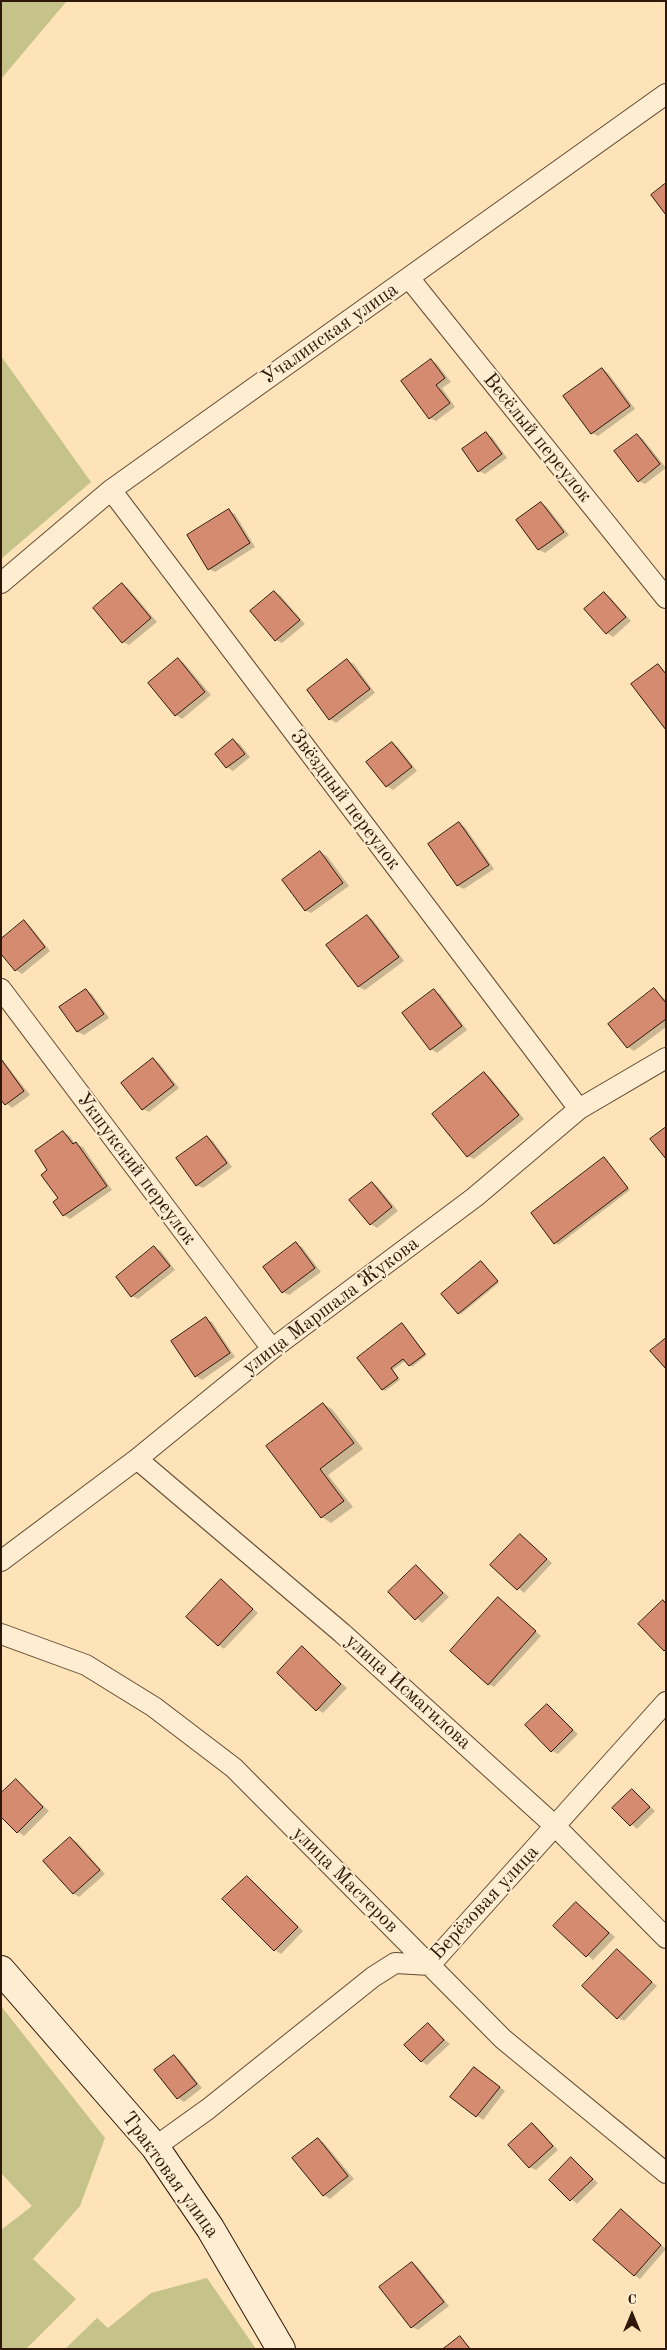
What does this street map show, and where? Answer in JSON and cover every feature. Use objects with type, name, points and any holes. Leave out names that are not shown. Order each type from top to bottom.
[{"type":"main road","name":"Трактовая улица","points":[[1,1970],[155,2147],[210,2228],[282,2349]]},
{"type":"street","name":"Учалинская улица","points":[[1,583],[111,490],[666,94]]},
{"type":"street","name":"Весёлый переулок","points":[[409,278],[666,598]]},
{"type":"street","name":"Звёздный переулок","points":[[111,490],[579,1109]]},
{"type":"street","name":"Укшукский переулок","points":[[1,989],[272,1349]]},
{"type":"street","name":"улица Маршала Жукова","points":[[1,1561],[137,1459],[272,1349],[475,1197],[579,1109],[666,1058]]},
{"type":"street","name":"улица Исмагилова","points":[[137,1459],[342,1632],[555,1826],[666,1938]]},
{"type":"street","name":"улица Мастеров","points":[[1,1634],[86,1665],[154,1707],[234,1768],[503,2039],[665,2170]]},
{"type":"street","name":"Берёзовая улица","points":[[155,2147],[208,2108],[373,1977],[395,1963],[430,1965],[666,1702]]},
{"type":"shaded area","points":[[1,1],[66,2],[1,79]]},
{"type":"shaded area","points":[[1,356],[91,482],[1,559]]},
{"type":"shaded area","points":[[1,2006],[105,2138],[80,2206],[33,2259],[76,2299],[26,2349],[1,2349],[1,2230],[32,2206],[1,2173]]},
{"type":"shaded area","points":[[207,2278],[256,2349],[65,2349],[97,2318],[108,2328],[151,2293]]},
{"type":"building","points":[[666,183],[666,215],[651,195]]},
{"type":"building","points":[[431,359],[445,378],[436,385],[450,403],[429,419],[401,381]]},
{"type":"building","points":[[602,368],[630,406],[591,434],[563,396]]},
{"type":"building","points":[[486,432],[502,454],[478,472],[462,449]]},
{"type":"building","points":[[637,434],[660,464],[638,482],[614,451]]},
{"type":"building","points":[[541,502],[564,532],[538,550],[516,520]]},
{"type":"building","points":[[229,509],[250,543],[208,570],[187,535]]},
{"type":"building","points":[[122,583],[151,618],[122,643],[93,608]]},
{"type":"building","points":[[274,591],[300,620],[275,641],[250,611]]},
{"type":"building","points":[[604,592],[626,617],[606,634],[584,609]]},
{"type":"building","points":[[178,658],[205,692],[175,716],[148,683]]},
{"type":"building","points":[[347,659],[370,689],[329,720],[307,690]]},
{"type":"building","points":[[658,664],[666,674],[666,730],[631,684]]},
{"type":"building","points":[[233,739],[245,754],[226,768],[215,754]]},
{"type":"building","points":[[392,742],[412,767],[386,787],[366,762]]},
{"type":"building","points":[[459,822],[489,865],[457,886],[428,844]]},
{"type":"building","points":[[320,851],[343,883],[305,911],[282,880]]},
{"type":"building","points":[[367,915],[399,957],[358,987],[326,945]]},
{"type":"building","points":[[24,920],[45,947],[15,971],[1,954],[1,939]]},
{"type":"building","points":[[654,988],[666,1003],[666,1019],[627,1048],[608,1024]]},
{"type":"building","points":[[86,989],[104,1014],[77,1032],[59,1007]]},
{"type":"building","points":[[434,989],[462,1026],[430,1050],[402,1013]]},
{"type":"building","points":[[153,1058],[174,1085],[142,1110],[121,1083]]},
{"type":"building","points":[[1,1059],[24,1091],[5,1105],[1,1100]]},
{"type":"building","points":[[484,1072],[519,1115],[467,1157],[432,1114]]},
{"type":"building","points":[[666,1127],[666,1159],[650,1139]]},
{"type":"building","points":[[63,1131],[73,1144],[76,1142],[107,1186],[63,1216],[53,1202],[58,1198],[41,1175],[47,1170],[35,1151]]},
{"type":"building","points":[[207,1136],[227,1163],[196,1186],[176,1158]]},
{"type":"building","points":[[604,1157],[628,1188],[554,1244],[531,1213]]},
{"type":"building","points":[[372,1182],[392,1207],[370,1225],[349,1200]]},
{"type":"building","points":[[296,1242],[315,1268],[282,1293],[263,1267]]},
{"type":"building","points":[[154,1246],[170,1266],[131,1297],[116,1277]]},
{"type":"building","points":[[481,1261],[498,1281],[458,1314],[441,1294]]},
{"type":"building","points":[[206,1317],[230,1353],[195,1377],[171,1341]]},
{"type":"building","points":[[402,1323],[425,1354],[409,1366],[403,1359],[391,1368],[398,1378],[382,1390],[357,1358]]},
{"type":"building","points":[[666,1338],[666,1369],[650,1351]]},
{"type":"building","points":[[323,1403],[354,1443],[320,1469],[344,1501],[321,1518],[266,1446]]},
{"type":"building","points":[[520,1534],[547,1559],[517,1590],[490,1565]]},
{"type":"building","points":[[416,1565],[443,1593],[415,1620],[388,1592]]},
{"type":"building","points":[[221,1579],[253,1609],[218,1646],[186,1617]]},
{"type":"building","points":[[498,1597],[536,1631],[488,1685],[450,1651]]},
{"type":"building","points":[[663,1600],[666,1604],[666,1649],[664,1651],[638,1624]]},
{"type":"building","points":[[302,1646],[341,1684],[316,1711],[277,1673]]},
{"type":"building","points":[[547,1704],[573,1730],[551,1752],[525,1725]]},
{"type":"building","points":[[16,1779],[43,1807],[17,1833],[1,1817],[1,1793]]},
{"type":"building","points":[[632,1789],[650,1807],[630,1826],[612,1808]]},
{"type":"building","points":[[70,1837],[100,1870],[73,1894],[43,1861]]},
{"type":"building","points":[[247,1876],[298,1927],[274,1951],[222,1899]]},
{"type":"building","points":[[576,1902],[609,1933],[586,1957],[553,1926]]},
{"type":"building","points":[[617,1949],[652,1982],[617,2019],[582,1986]]},
{"type":"building","points":[[428,2023],[444,2040],[421,2062],[404,2045]]},
{"type":"building","points":[[174,2055],[197,2084],[177,2099],[154,2070]]},
{"type":"building","points":[[474,2067],[500,2087],[476,2117],[450,2097]]},
{"type":"building","points":[[532,2123],[553,2146],[529,2168],[508,2145]]},
{"type":"building","points":[[318,2138],[348,2176],[323,2196],[292,2158]]},
{"type":"building","points":[[571,2157],[593,2179],[570,2201],[549,2180]]},
{"type":"building","points":[[621,2209],[661,2245],[634,2276],[593,2240]]},
{"type":"building","points":[[412,2262],[444,2302],[411,2328],[379,2287]]},
{"type":"building","points":[[460,2336],[470,2349],[443,2349]]}]
